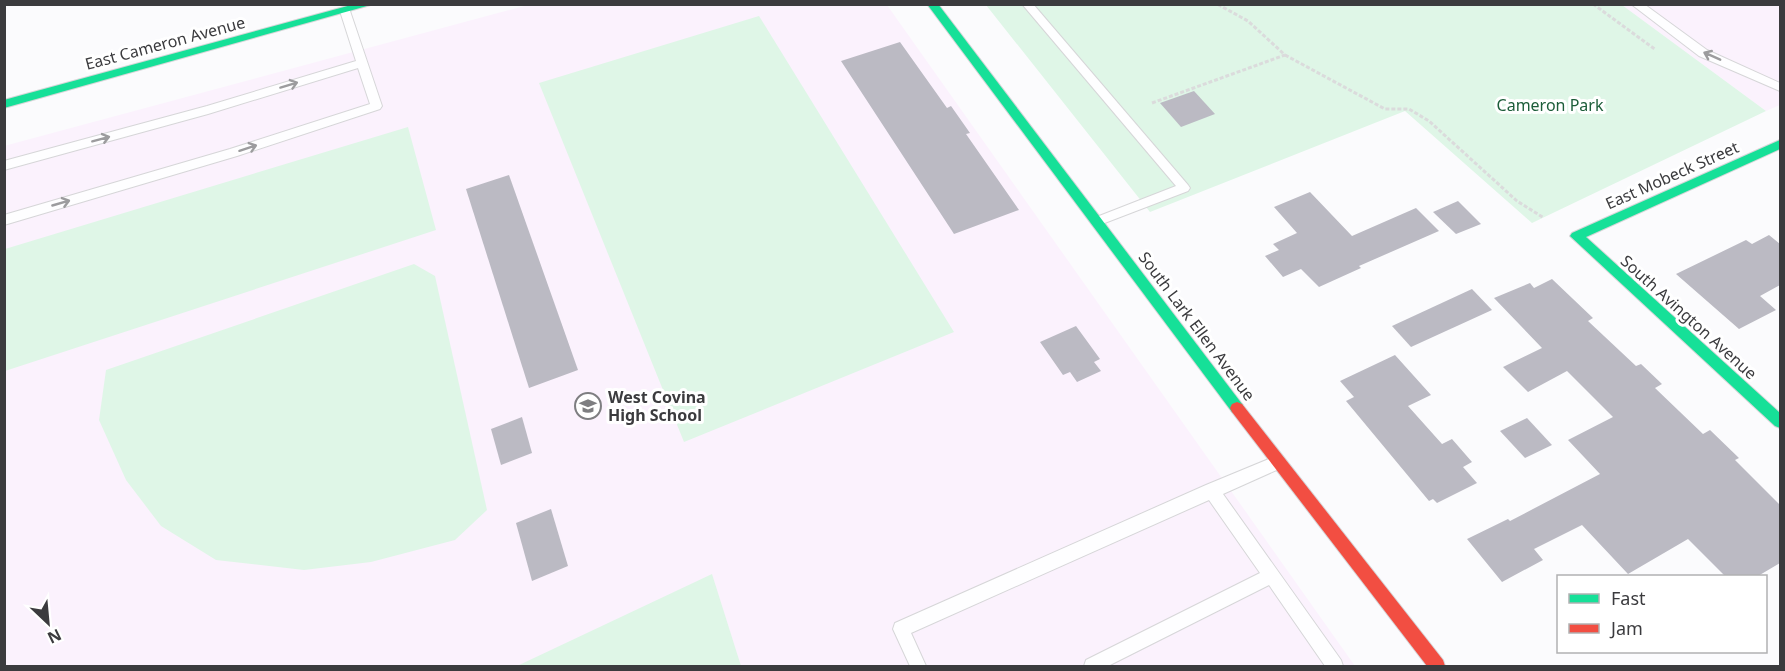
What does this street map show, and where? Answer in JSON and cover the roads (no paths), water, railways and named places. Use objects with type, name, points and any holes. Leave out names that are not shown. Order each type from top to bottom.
[{"type":"street","name":"East Cameron Avenue","points":[[4,104],[369,4]]},
{"type":"street","name":"South Lark Ellen Avenue","points":[[932,4],[1278,462],[1437,666]]},
{"type":"street","name":"East Mobeck Street","points":[[1576,236],[1780,144]]},
{"type":"street","name":"South Avington Avenue","points":[[1576,236],[1780,422]]},
{"type":"lane","points":[[1027,4],[1184,188],[1098,221]]},
{"type":"lane","points":[[1636,4],[1703,53],[1780,87]]},
{"type":"lane","points":[[4,220],[233,153],[376,106],[345,11]]},
{"type":"lane","points":[[4,166],[208,110],[362,63]]},
{"type":"lane","points":[[918,666],[901,629],[1278,462]]},
{"type":"lane","points":[[1211,490],[1335,666]]},
{"type":"lane","points":[[1092,666],[1272,575]]},
{"type":"place","name":"West Covina High School","points":[[588,406]]},
{"type":"park label","name":"Cameron Park","points":[[1550,105]]}]
